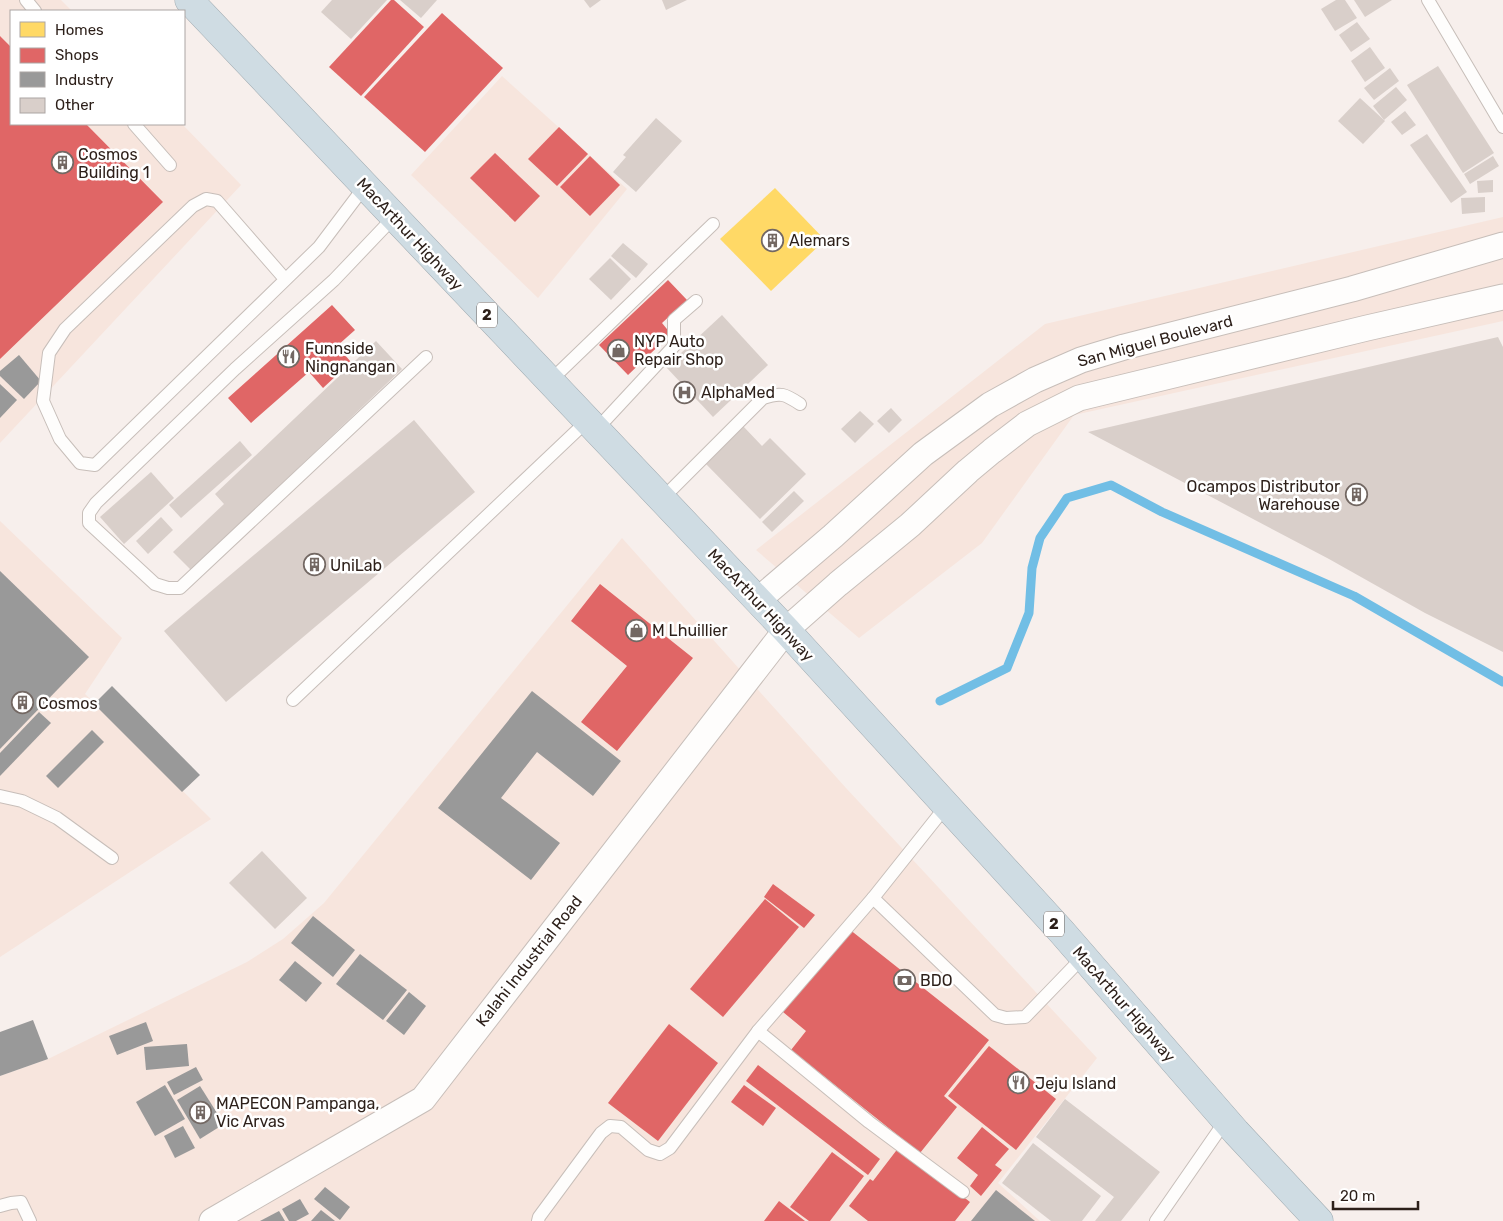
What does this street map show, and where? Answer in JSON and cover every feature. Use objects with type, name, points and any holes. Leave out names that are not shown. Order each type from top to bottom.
[{"type":"highway","name":"MacArthur Highway","points":[[189,0],[786,630],[1083,957],[1226,1120],[1320,1221]]},
{"type":"street","name":"San Miguel Boulevard","points":[[758,600],[834,536],[922,454],[990,406],[1035,380],[1081,360],[1124,347],[1352,289],[1503,245]]},
{"type":"street","points":[[1352,289],[1367,328]]},
{"type":"street","points":[[786,630],[838,584],[910,525],[968,471],[1027,424],[1079,398],[1503,297]]},
{"type":"street","name":"Kalahi Industrial Road","points":[[212,1221],[423,1098],[786,630]]},
{"type":"lane","points":[[26,0],[35,10]]},
{"type":"lane","points":[[1428,0],[1503,127]]},
{"type":"lane","points":[[135,125],[170,165]]},
{"type":"lane","points":[[285,279],[217,201],[206,199],[193,206],[65,330],[49,354],[43,401],[60,439],[80,463],[94,465],[319,248],[365,186]]},
{"type":"lane","points":[[394,218],[334,280],[235,369],[96,502],[89,513],[89,523],[155,584],[168,588],[180,588],[426,357]]},
{"type":"lane","points":[[549,382],[713,224]]},
{"type":"lane","points":[[293,700],[591,426],[674,346],[674,320],[696,301]]},
{"type":"lane","points":[[661,500],[763,398],[775,394],[786,395],[800,404]]},
{"type":"lane","points":[[0,796],[22,801],[57,818],[112,858]]},
{"type":"lane","points":[[538,1221],[539,1216],[601,1133],[610,1126],[621,1128],[648,1150],[660,1154],[670,1148],[758,1031],[873,898],[947,806]]},
{"type":"lane","points":[[873,898],[995,1015],[1006,1018],[1025,1017],[1083,957]]},
{"type":"lane","points":[[758,1031],[869,1122],[963,1192]]},
{"type":"lane","points":[[1156,1221],[1226,1120]]},
{"type":"lane","points":[[0,1206],[11,1202],[21,1202],[30,1221]]},
{"type":"shaded area","points":[[0,0],[61,0],[71,10],[10,10],[10,125],[183,125],[241,185],[0,443]]},
{"type":"shaded area","points":[[502,76],[627,189],[538,298],[411,175]]},
{"type":"shaded area","points":[[1503,217],[1503,321],[1074,415],[982,543],[859,638],[756,550],[1045,324]]},
{"type":"shaded area","points":[[0,521],[122,638],[85,694],[211,819],[0,957]]},
{"type":"shaded area","points":[[622,538],[846,788],[1097,1058],[998,1183],[1040,1221],[0,1221],[0,1076],[48,1059],[247,962],[283,939],[324,903]]},
{"type":"building: Homes","name":"Alemars","points":[[775,188],[825,240],[771,291],[720,239]]},
{"type":"building: Shops","points":[[391,0],[394,0],[424,27],[361,96],[329,67]]},
{"type":"building: Shops","points":[[442,13],[503,68],[425,152],[364,97]]},
{"type":"building: Shops","name":"Cosmos Building 1","points":[[0,36],[10,46],[10,125],[87,125],[163,202],[0,359]]},
{"type":"building: Shops","points":[[559,127],[588,154],[557,186],[528,159]]},
{"type":"building: Shops","points":[[495,153],[540,196],[515,222],[470,178]]},
{"type":"building: Shops","points":[[590,156],[620,185],[590,216],[560,187]]},
{"type":"building: Shops","points":[[668,280],[687,300],[662,323],[671,334],[628,375],[599,345]]},
{"type":"building: Shops","points":[[332,305],[355,330],[337,346],[351,362],[323,388],[309,372],[251,423],[228,398]]},
{"type":"building: Shops","points":[[600,584],[693,658],[617,751],[581,722],[627,666],[571,621]]},
{"type":"building: Shops","points":[[773,884],[815,915],[804,928],[764,897]]},
{"type":"building: Shops","points":[[765,899],[799,927],[723,1017],[690,989]]},
{"type":"building: Shops","points":[[849,929],[989,1040],[944,1096],[957,1107],[920,1153],[791,1050],[806,1031],[783,1012]]},
{"type":"building: Shops","points":[[669,1024],[718,1063],[658,1141],[608,1103]]},
{"type":"building: Shops","points":[[989,1046],[1056,1099],[1016,1150],[948,1096]]},
{"type":"building: Shops","points":[[758,1065],[880,1159],[868,1175],[746,1081]]},
{"type":"building: Shops","points":[[744,1085],[776,1108],[763,1126],[731,1102]]},
{"type":"building: Shops","points":[[982,1127],[1009,1149],[995,1165],[1002,1170],[981,1196],[970,1186],[978,1175],[957,1158]]},
{"type":"building: Shops","points":[[899,1147],[970,1202],[955,1221],[868,1221],[849,1206],[870,1179],[873,1181]]},
{"type":"building: Shops","points":[[832,1152],[864,1176],[830,1221],[809,1221],[790,1207]]},
{"type":"building: Shops","points":[[779,1201],[805,1221],[764,1221]]},
{"type":"building: Industry","points":[[19,355],[41,381],[24,399],[0,376],[0,371]]},
{"type":"building: Industry","points":[[0,384],[17,400],[0,418]]},
{"type":"building: Industry","name":"Cosmos","points":[[0,571],[89,657],[0,749]]},
{"type":"building: Industry","points":[[112,686],[200,775],[182,792],[94,704]]},
{"type":"building: Industry","points":[[532,691],[621,761],[593,796],[537,752],[501,798],[560,843],[531,880],[438,808]]},
{"type":"building: Industry","points":[[39,712],[51,723],[0,776],[0,753]]},
{"type":"building: Industry","points":[[92,730],[104,742],[58,788],[46,776]]},
{"type":"building: Industry","points":[[313,916],[355,950],[333,977],[291,943]]},
{"type":"building: Industry","points":[[360,954],[407,990],[383,1020],[336,984]]},
{"type":"building: Industry","points":[[295,961],[322,983],[306,1002],[279,980]]},
{"type":"building: Industry","points":[[409,992],[426,1006],[404,1035],[386,1021]]},
{"type":"building: Industry","points":[[33,1020],[48,1059],[0,1076],[0,1032]]},
{"type":"building: Industry","points":[[146,1022],[153,1041],[117,1055],[109,1036]]},
{"type":"building: Industry","points":[[187,1044],[189,1066],[146,1070],[144,1047]]},
{"type":"building: Industry","points":[[196,1067],[203,1080],[174,1095],[167,1082]]},
{"type":"building: Industry","points":[[165,1085],[185,1119],[155,1136],[136,1102]]},
{"type":"building: Industry","name":"MAPECON Pampanga, Vic Arvas","points":[[200,1086],[224,1124],[200,1139],[177,1100]]},
{"type":"building: Industry","points":[[183,1126],[195,1148],[175,1158],[164,1136]]},
{"type":"building: Industry","points":[[325,1187],[350,1207],[340,1220],[314,1199]]},
{"type":"building: Industry","points":[[996,1190],[1035,1221],[971,1221]]},
{"type":"building: Industry","points":[[300,1199],[309,1214],[296,1221],[289,1221],[282,1209]]},
{"type":"building: Industry","points":[[321,1210],[335,1221],[311,1221]]},
{"type":"building: Industry","points":[[279,1211],[285,1221],[260,1221]]},
{"type":"building: Other","points":[[332,0],[387,0],[351,39],[321,12]]},
{"type":"building: Other","points":[[400,0],[437,0],[421,18]]},
{"type":"building: Other","points":[[584,0],[601,0],[590,8]]},
{"type":"building: Other","points":[[662,0],[687,0],[666,10]]},
{"type":"building: Other","points":[[1336,0],[1345,0],[1357,18],[1335,31],[1321,9]]},
{"type":"building: Other","points":[[1354,0],[1392,0],[1365,17]]},
{"type":"building: Other","points":[[1357,22],[1370,39],[1351,52],[1339,35]]},
{"type":"building: Other","points":[[1370,47],[1385,68],[1365,82],[1351,61]]},
{"type":"building: Other","points":[[1438,66],[1494,153],[1463,173],[1407,85]]},
{"type":"building: Other","points":[[1390,68],[1399,81],[1374,100],[1364,88]]},
{"type":"building: Other","points":[[1396,87],[1407,100],[1384,120],[1373,106]]},
{"type":"building: Other","points":[[1360,98],[1385,121],[1363,144],[1338,121]]},
{"type":"building: Other","points":[[1405,111],[1416,125],[1402,135],[1391,122]]},
{"type":"building: Other","points":[[656,118],[682,141],[636,192],[613,172],[626,157],[623,155]]},
{"type":"building: Other","points":[[1427,134],[1467,192],[1451,203],[1410,145]]},
{"type":"building: Other","points":[[1493,156],[1499,166],[1470,184],[1464,174]]},
{"type":"building: Other","points":[[1493,180],[1493,192],[1478,193],[1477,181]]},
{"type":"building: Other","points":[[1485,197],[1485,212],[1462,214],[1461,198]]},
{"type":"building: Other","points":[[623,243],[648,264],[636,278],[611,256]]},
{"type":"building: Other","points":[[610,258],[631,279],[611,300],[589,279]]},
{"type":"building: Other","points":[[722,315],[768,365],[713,417],[666,367]]},
{"type":"building: Other","name":"Ocampos Distributor Warehouse","points":[[1498,337],[1503,347],[1503,652],[1425,613],[1329,559],[1088,432]]},
{"type":"building: Other","points":[[376,341],[402,369],[191,570],[173,552],[224,504],[215,494]]},
{"type":"building: Other","points":[[891,408],[902,420],[889,433],[877,421]]},
{"type":"building: Other","points":[[860,411],[874,424],[855,443],[841,429]]},
{"type":"building: Other","name":"UniLab","points":[[414,420],[475,492],[226,702],[164,631]]},
{"type":"building: Other","points":[[743,426],[762,446],[770,438],[806,474],[760,519],[705,463]]},
{"type":"building: Other","points":[[240,441],[252,455],[181,518],[169,505]]},
{"type":"building: Other","points":[[151,472],[174,498],[124,544],[100,517]]},
{"type":"building: Other","points":[[794,491],[804,501],[772,532],[762,522]]},
{"type":"building: Other","points":[[161,517],[173,530],[148,554],[136,541]]},
{"type":"building: Other","points":[[262,851],[307,898],[275,929],[229,883]]},
{"type":"building: Other","points":[[1065,1099],[1160,1172],[1121,1221],[1095,1221],[1114,1197],[1036,1137]]},
{"type":"building: Other","points":[[1033,1143],[1101,1196],[1082,1221],[1051,1221],[1002,1183]]},
{"type":"waterway","points":[[940,701],[1007,668],[1029,613],[1032,568],[1040,538],[1067,498],[1111,485],[1162,512],[1354,596],[1503,682]]},
{"type":"place","name":"Cosmos Building 1","points":[[62,163]]},
{"type":"place","name":"Alemars","points":[[773,240]]},
{"type":"place","name":"NYP Auto Repair Shop","points":[[618,350]]},
{"type":"place","name":"Funnside Ningnangan","points":[[289,357]]},
{"type":"place","name":"AlphaMed","points":[[685,392]]},
{"type":"place","name":"Ocampos Distributor Warehouse","points":[[1356,495]]},
{"type":"place","name":"UniLab","points":[[314,565]]},
{"type":"place","name":"M Lhuillier","points":[[636,630]]},
{"type":"place","name":"Cosmos","points":[[22,703]]},
{"type":"place","name":"BDO","points":[[904,980]]},
{"type":"place","name":"Jeju Island","points":[[1019,1083]]},
{"type":"place","name":"MAPECON Pampanga, Vic Arvas","points":[[200,1112]]}]
